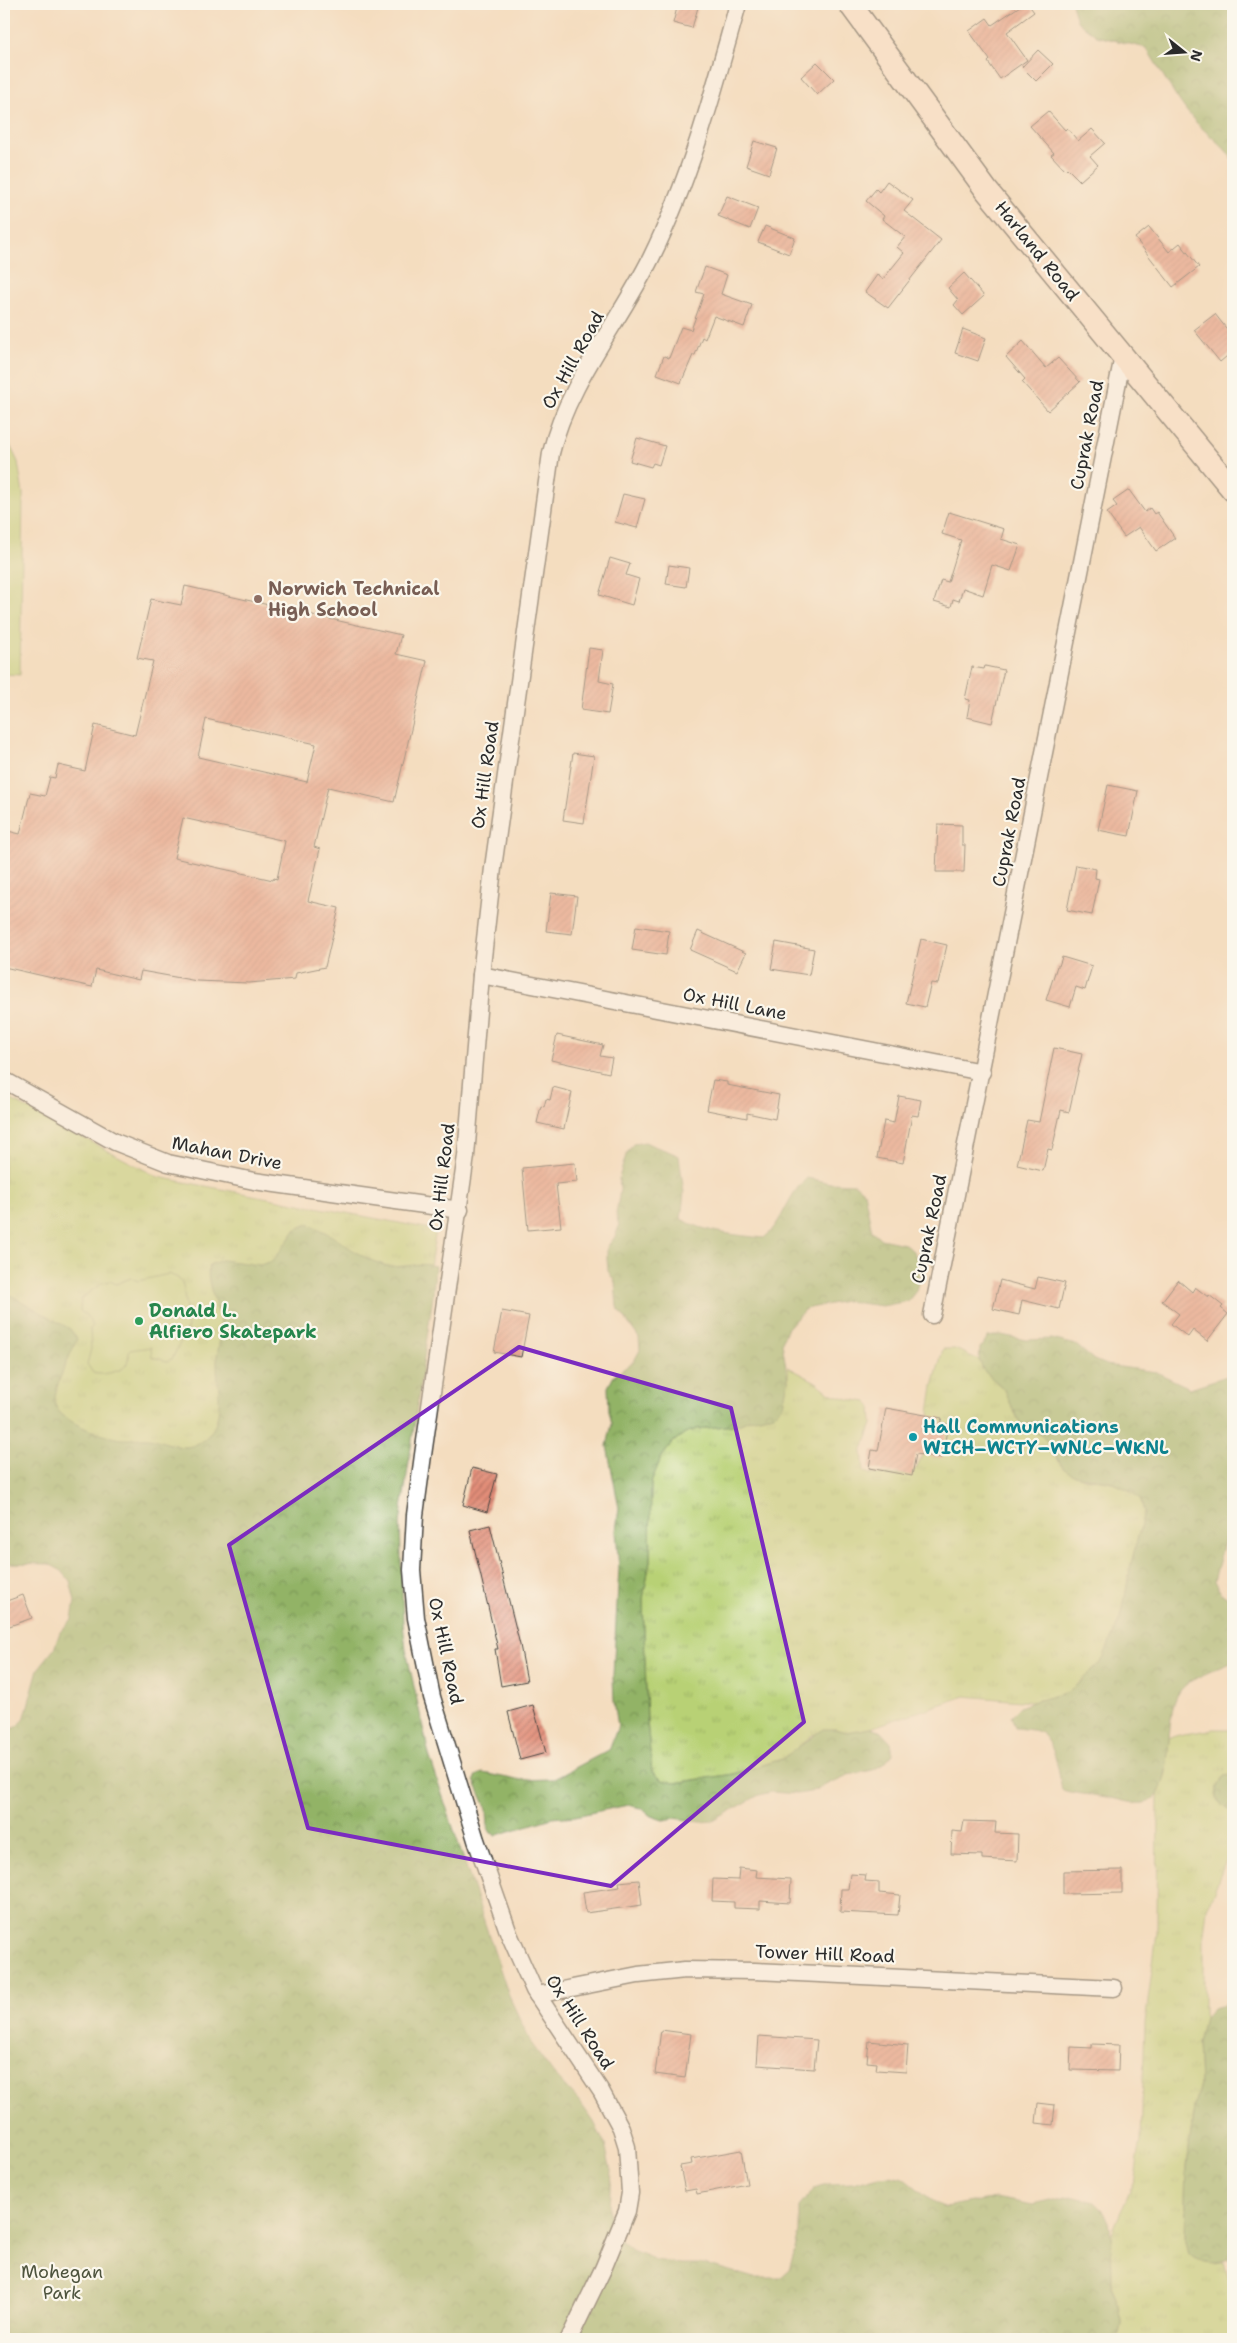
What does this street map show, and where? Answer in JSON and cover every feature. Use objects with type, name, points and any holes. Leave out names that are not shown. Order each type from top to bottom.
[{"type":"main road","name":"Harland Road","points":[[850,4],[987,191],[1233,490]]},
{"type":"street","name":"Ox Hill Road","points":[[569,2339],[604,2269],[627,2211],[630,2193],[629,2159],[621,2128],[602,2091],[537,1994],[509,1934],[471,1824],[432,1697],[420,1642],[412,1570],[415,1515],[434,1372],[460,1210],[481,975],[509,744],[545,484],[554,440],[580,382],[624,308],[662,235],[701,135],[738,4]]},
{"type":"street","name":"Cuprak Road","points":[[932,1316],[1123,356]]},
{"type":"street","name":"Ox Hill Lane","points":[[481,975],[982,1072]]},
{"type":"street","name":"Mahan Drive","points":[[4,1080],[115,1142],[168,1163],[228,1177],[460,1210]]},
{"type":"street","name":"Tower Hill Road","points":[[537,1994],[638,1975],[685,1970],[755,1971],[1114,1988]]},
{"type":"highlighted area","points":[[519,1347],[731,1408],[804,1722],[611,1886],[308,1828],[229,1545]]},
{"type":"green space","points":[[1072,4],[1233,4],[1233,160],[1186,111],[1146,48],[1097,36],[1077,21]]},
{"type":"green space","points":[[4,433],[18,462],[23,494],[20,675],[4,674]]},
{"type":"green space","points":[[4,1096],[158,1177],[436,1230],[386,1533],[88,1471],[4,1304]]},
{"type":"green space","points":[[645,1142],[679,1156],[684,1193],[681,1219],[691,1224],[721,1233],[764,1238],[776,1224],[800,1185],[807,1178],[830,1183],[855,1184],[864,1192],[872,1231],[881,1239],[905,1244],[914,1252],[919,1264],[919,1279],[916,1291],[908,1301],[882,1306],[845,1301],[805,1309],[787,1329],[782,1342],[788,1380],[783,1405],[774,1414],[749,1419],[736,1425],[697,1429],[685,1433],[673,1442],[661,1458],[651,1482],[650,1561],[643,1599],[647,1722],[652,1772],[662,1780],[674,1783],[734,1774],[782,1759],[823,1729],[847,1732],[870,1728],[882,1732],[891,1742],[893,1754],[885,1763],[873,1770],[848,1775],[810,1792],[797,1794],[771,1792],[759,1795],[713,1821],[700,1822],[675,1818],[663,1820],[651,1816],[641,1808],[628,1805],[575,1816],[552,1818],[497,1835],[491,1833],[488,1828],[487,1809],[474,1780],[477,1775],[483,1773],[517,1780],[554,1779],[609,1750],[618,1726],[613,1676],[619,1568],[616,1531],[619,1508],[607,1446],[612,1424],[609,1411],[608,1387],[614,1376],[634,1361],[640,1350],[639,1338],[617,1307],[615,1282],[608,1271],[607,1247],[615,1237],[619,1226],[616,1214],[620,1190],[619,1178],[626,1155],[633,1144]]},
{"type":"green space","name":"Mohegan Park","points":[[308,1224],[318,1228],[364,1257],[384,1265],[397,1267],[422,1264],[435,1266],[433,1296],[400,1523],[403,1624],[406,1650],[429,1755],[509,1996],[531,2043],[553,2073],[579,2101],[594,2122],[605,2145],[611,2170],[609,2223],[613,2234],[632,2250],[656,2260],[681,2264],[706,2264],[754,2278],[779,2278],[789,2269],[793,2257],[799,2232],[799,2207],[815,2188],[827,2184],[853,2183],[891,2175],[904,2178],[933,2201],[944,2207],[995,2198],[1033,2205],[1071,2196],[1095,2202],[1104,2211],[1109,2222],[1112,2287],[1120,2310],[1121,2323],[1118,2339],[4,2339],[4,1728],[15,1728],[24,1720],[38,1669],[54,1649],[60,1632],[72,1619],[75,1601],[70,1581],[62,1571],[49,1564],[4,1563],[4,1291],[70,1329],[77,1339],[58,1383],[55,1400],[56,1407],[60,1413],[85,1428],[106,1436],[125,1439],[149,1438],[186,1447],[199,1443],[207,1437],[215,1425],[219,1409],[217,1362],[221,1325],[210,1286],[209,1265],[222,1260],[260,1265],[273,1261],[296,1229]]},
{"type":"green space","name":"Donald L. Alfiero Skatepark","points":[[169,1274],[178,1278],[183,1285],[188,1327],[172,1359],[167,1361],[152,1357],[151,1347],[130,1350],[126,1365],[120,1370],[110,1373],[93,1373],[87,1364],[91,1349],[90,1329],[93,1326],[86,1315],[80,1311],[81,1299],[102,1283],[110,1281],[116,1284],[131,1278],[138,1281]]},
{"type":"green space","points":[[1001,1335],[1026,1340],[1052,1339],[1076,1345],[1094,1360],[1106,1365],[1156,1372],[1190,1388],[1233,1374],[1233,1516],[1228,1527],[1214,1581],[1221,1593],[1233,1602],[1233,1662],[1197,1678],[1184,1686],[1180,1691],[1174,1702],[1171,1717],[1163,1783],[1157,1795],[1148,1802],[1135,1803],[1062,1790],[1058,1767],[1049,1742],[1039,1732],[1015,1728],[1011,1716],[1020,1707],[1032,1702],[1069,1692],[1102,1661],[1122,1614],[1131,1564],[1144,1513],[1141,1500],[1131,1491],[1109,1481],[1073,1475],[1063,1468],[1050,1445],[1042,1436],[1020,1423],[1003,1388],[984,1371],[979,1360],[980,1348],[988,1337]]},
{"type":"green space","points":[[943,1349],[955,1349],[979,1360],[984,1371],[1003,1388],[1020,1423],[1042,1435],[1063,1468],[1084,1478],[1109,1481],[1120,1485],[1132,1491],[1141,1500],[1144,1513],[1131,1564],[1122,1614],[1102,1661],[1069,1692],[1032,1702],[965,1696],[870,1728],[847,1732],[835,1729],[812,1735],[782,1759],[734,1774],[674,1783],[662,1780],[652,1772],[647,1722],[643,1599],[650,1561],[651,1482],[661,1458],[673,1442],[685,1433],[697,1429],[736,1425],[749,1419],[774,1414],[788,1380],[788,1367],[816,1382],[830,1393],[848,1399],[867,1402],[871,1406],[872,1424],[862,1452],[864,1471],[870,1474],[903,1475],[916,1469],[933,1431],[929,1413],[933,1386]]},
{"type":"green space","points":[[1213,1729],[1233,1729],[1233,1774],[1224,1777],[1217,1787],[1216,1799],[1233,1812],[1233,1833],[1228,1855],[1207,1909],[1204,1933],[1204,2018],[1198,2042],[1200,2084],[1194,2107],[1187,2167],[1185,2241],[1188,2253],[1211,2263],[1224,2262],[1233,2293],[1233,2339],[1118,2339],[1121,2323],[1120,2310],[1112,2287],[1111,2235],[1135,2178],[1141,2140],[1145,2024],[1157,1932],[1158,1795],[1166,1773],[1169,1739]]},
{"type":"green space","points":[[1233,1774],[1233,1812],[1216,1799],[1217,1787],[1224,1776]]},
{"type":"green space","points":[[1233,2003],[1233,2257],[1227,2260],[1210,2262],[1188,2253],[1185,2241],[1187,2167],[1194,2107],[1200,2084],[1198,2042],[1204,2018],[1213,2008]]},
{"type":"building","points":[[678,4],[699,4],[692,28],[673,23]]},
{"type":"building","points":[[1023,4],[1028,4],[1034,12],[1007,32],[1027,60],[1000,79],[988,62],[990,60],[969,31],[987,18],[992,25]]},
{"type":"building","points":[[1038,50],[1053,64],[1036,81],[1022,67]]},
{"type":"building","points":[[817,62],[834,79],[817,95],[801,77]]},
{"type":"building","points":[[1048,111],[1078,141],[1092,129],[1105,143],[1090,156],[1098,165],[1080,181],[1067,168],[1065,170],[1051,155],[1054,153],[1030,126]]},
{"type":"building","points":[[754,141],[777,148],[769,174],[746,166]]},
{"type":"building","points":[[887,181],[913,200],[904,211],[941,240],[888,308],[865,292],[877,275],[883,279],[904,253],[897,247],[905,237],[882,219],[884,216],[866,201],[876,189],[879,192]]},
{"type":"building","points":[[727,196],[758,208],[750,229],[718,216]]},
{"type":"building","points":[[765,226],[795,238],[789,254],[758,242]]},
{"type":"building","points":[[1149,227],[1169,252],[1180,243],[1199,267],[1173,287],[1135,238]]},
{"type":"building","points":[[705,267],[727,275],[721,294],[752,305],[744,327],[714,316],[705,339],[702,337],[681,383],[657,374],[664,356],[669,358],[681,327],[691,330],[704,294],[696,292]]},
{"type":"building","points":[[964,273],[984,296],[963,315],[954,305],[958,300],[948,288]]},
{"type":"building","points":[[1215,314],[1233,337],[1233,351],[1220,362],[1194,330]]},
{"type":"building","points":[[963,329],[986,338],[978,361],[955,353]]},
{"type":"building","points":[[1023,341],[1046,368],[1058,358],[1080,382],[1048,411],[1022,382],[1025,379],[1006,357]]},
{"type":"building","points":[[637,438],[665,446],[659,465],[653,463],[651,467],[630,461]]},
{"type":"building","points":[[1129,490],[1145,512],[1150,508],[1154,514],[1157,512],[1175,538],[1156,551],[1139,527],[1124,537],[1107,513],[1117,506],[1113,501]]},
{"type":"building","points":[[623,494],[645,499],[637,528],[615,522]]},
{"type":"building","points":[[949,512],[1004,529],[1001,539],[1020,545],[1011,571],[992,565],[983,595],[963,588],[959,601],[953,599],[951,607],[934,602],[941,580],[948,582],[961,540],[942,534]]},
{"type":"building","points":[[610,558],[630,564],[626,575],[639,579],[632,605],[599,595]]},
{"type":"building","points":[[669,565],[689,568],[686,587],[666,584]]},
{"type":"building","points":[[185,586],[401,635],[396,654],[427,661],[394,802],[328,787],[314,847],[320,849],[308,901],[339,908],[325,967],[296,973],[295,979],[249,983],[197,981],[141,971],[139,980],[96,970],[92,987],[4,967],[4,830],[20,834],[30,793],[45,796],[50,777],[55,778],[58,765],[85,771],[95,725],[135,735],[153,661],[137,658],[151,599],[181,605]],"holes":[[[206,719],[316,744],[307,782],[198,757]],[[183,818],[285,841],[277,879],[274,878],[273,880],[174,858]]]},
{"type":"building","points":[[589,648],[603,650],[599,681],[613,684],[608,714],[581,710]]},
{"type":"building","points":[[985,666],[1004,670],[992,723],[967,717],[970,700],[965,699],[972,667],[984,669]]},
{"type":"building","points":[[573,753],[594,756],[584,823],[563,820]]},
{"type":"building","points":[[1108,785],[1138,791],[1129,836],[1098,830]]},
{"type":"building","points":[[938,824],[962,825],[962,845],[965,845],[964,872],[936,872]]},
{"type":"building","points":[[1076,865],[1096,869],[1095,878],[1099,879],[1092,915],[1067,910]]},
{"type":"building","points":[[551,893],[577,896],[572,934],[546,931]]},
{"type":"building","points":[[636,926],[669,931],[666,955],[632,950]]},
{"type":"building","points":[[698,931],[746,953],[737,971],[690,950]]},
{"type":"building","points":[[921,939],[947,945],[938,984],[931,983],[925,1007],[906,1003]]},
{"type":"building","points":[[776,942],[814,949],[809,975],[771,969]]},
{"type":"building","points":[[1062,957],[1092,966],[1085,990],[1076,987],[1070,1007],[1046,1000],[1057,966],[1059,966]]},
{"type":"building","points":[[557,1035],[603,1045],[600,1056],[612,1058],[609,1073],[551,1060]]},
{"type":"building","points":[[1054,1048],[1082,1054],[1069,1112],[1061,1110],[1052,1150],[1048,1149],[1043,1171],[1017,1165],[1027,1120],[1039,1122]]},
{"type":"building","points":[[713,1080],[727,1082],[727,1085],[779,1095],[775,1119],[747,1113],[747,1118],[707,1110]]},
{"type":"building","points":[[553,1087],[572,1092],[564,1129],[537,1123],[541,1106],[544,1107],[546,1099],[550,1100]]},
{"type":"building","points":[[899,1096],[921,1100],[918,1116],[912,1115],[903,1163],[877,1158],[884,1121],[894,1123]]},
{"type":"building","points":[[575,1163],[577,1182],[556,1184],[561,1227],[528,1230],[522,1168]]},
{"type":"building","points":[[1038,1277],[1065,1283],[1059,1309],[1022,1300],[1019,1315],[993,1309],[1000,1280],[1035,1289]]},
{"type":"building","points":[[1178,1280],[1192,1292],[1195,1287],[1208,1297],[1209,1295],[1223,1306],[1221,1308],[1228,1314],[1207,1341],[1193,1330],[1188,1337],[1171,1324],[1179,1314],[1162,1301]]},
{"type":"building","points":[[502,1311],[529,1316],[521,1357],[494,1352]]},
{"type":"building","name":"Hall Communications WICH–WCTY–WNLC–WKNL","points":[[886,1408],[942,1418],[940,1423],[948,1424],[942,1458],[916,1454],[912,1476],[869,1468],[872,1450],[878,1451]]},
{"type":"building","points":[[472,1468],[497,1474],[487,1512],[463,1505]]},
{"type":"building","points":[[490,1525],[527,1681],[501,1686],[495,1649],[498,1649],[470,1530]]},
{"type":"building","points":[[23,1595],[32,1618],[4,1628],[4,1602]]},
{"type":"building","points":[[533,1705],[546,1753],[520,1760],[508,1712]]},
{"type":"building","points":[[964,1821],[996,1822],[995,1833],[1018,1834],[1017,1861],[982,1859],[982,1855],[951,1854],[952,1831],[962,1832]]},
{"type":"building","points":[[739,1868],[757,1870],[756,1877],[791,1879],[790,1903],[760,1901],[760,1909],[734,1908],[734,1902],[712,1901],[713,1879],[738,1880]]},
{"type":"building","points":[[1122,1870],[1122,1893],[1063,1894],[1063,1871]]},
{"type":"building","points":[[850,1874],[866,1875],[865,1881],[879,1882],[879,1893],[900,1895],[898,1915],[840,1912],[841,1889],[848,1889]]},
{"type":"building","points":[[639,1880],[642,1905],[586,1913],[583,1892],[620,1887],[619,1882]]},
{"type":"building","points":[[661,2030],[691,2034],[685,2078],[655,2074]]},
{"type":"building","points":[[759,2036],[817,2040],[814,2069],[757,2065]]},
{"type":"building","points":[[869,2041],[908,2045],[906,2072],[876,2070],[877,2063],[867,2062]]},
{"type":"building","points":[[1092,2044],[1119,2045],[1118,2071],[1070,2070],[1071,2047],[1092,2048]]},
{"type":"building","points":[[1038,2103],[1055,2105],[1053,2125],[1036,2123]]},
{"type":"building","points":[[741,2150],[747,2184],[697,2194],[696,2189],[685,2191],[680,2166],[692,2164],[691,2159]]},
{"type":"place","name":"Norwich Technical High School","points":[[258,599]]},
{"type":"place","name":"Donald L. Alfiero Skatepark","points":[[139,1321]]},
{"type":"place","name":"Hall Communications WICH–WCTY–WNLC–WKNL","points":[[913,1437]]}]
